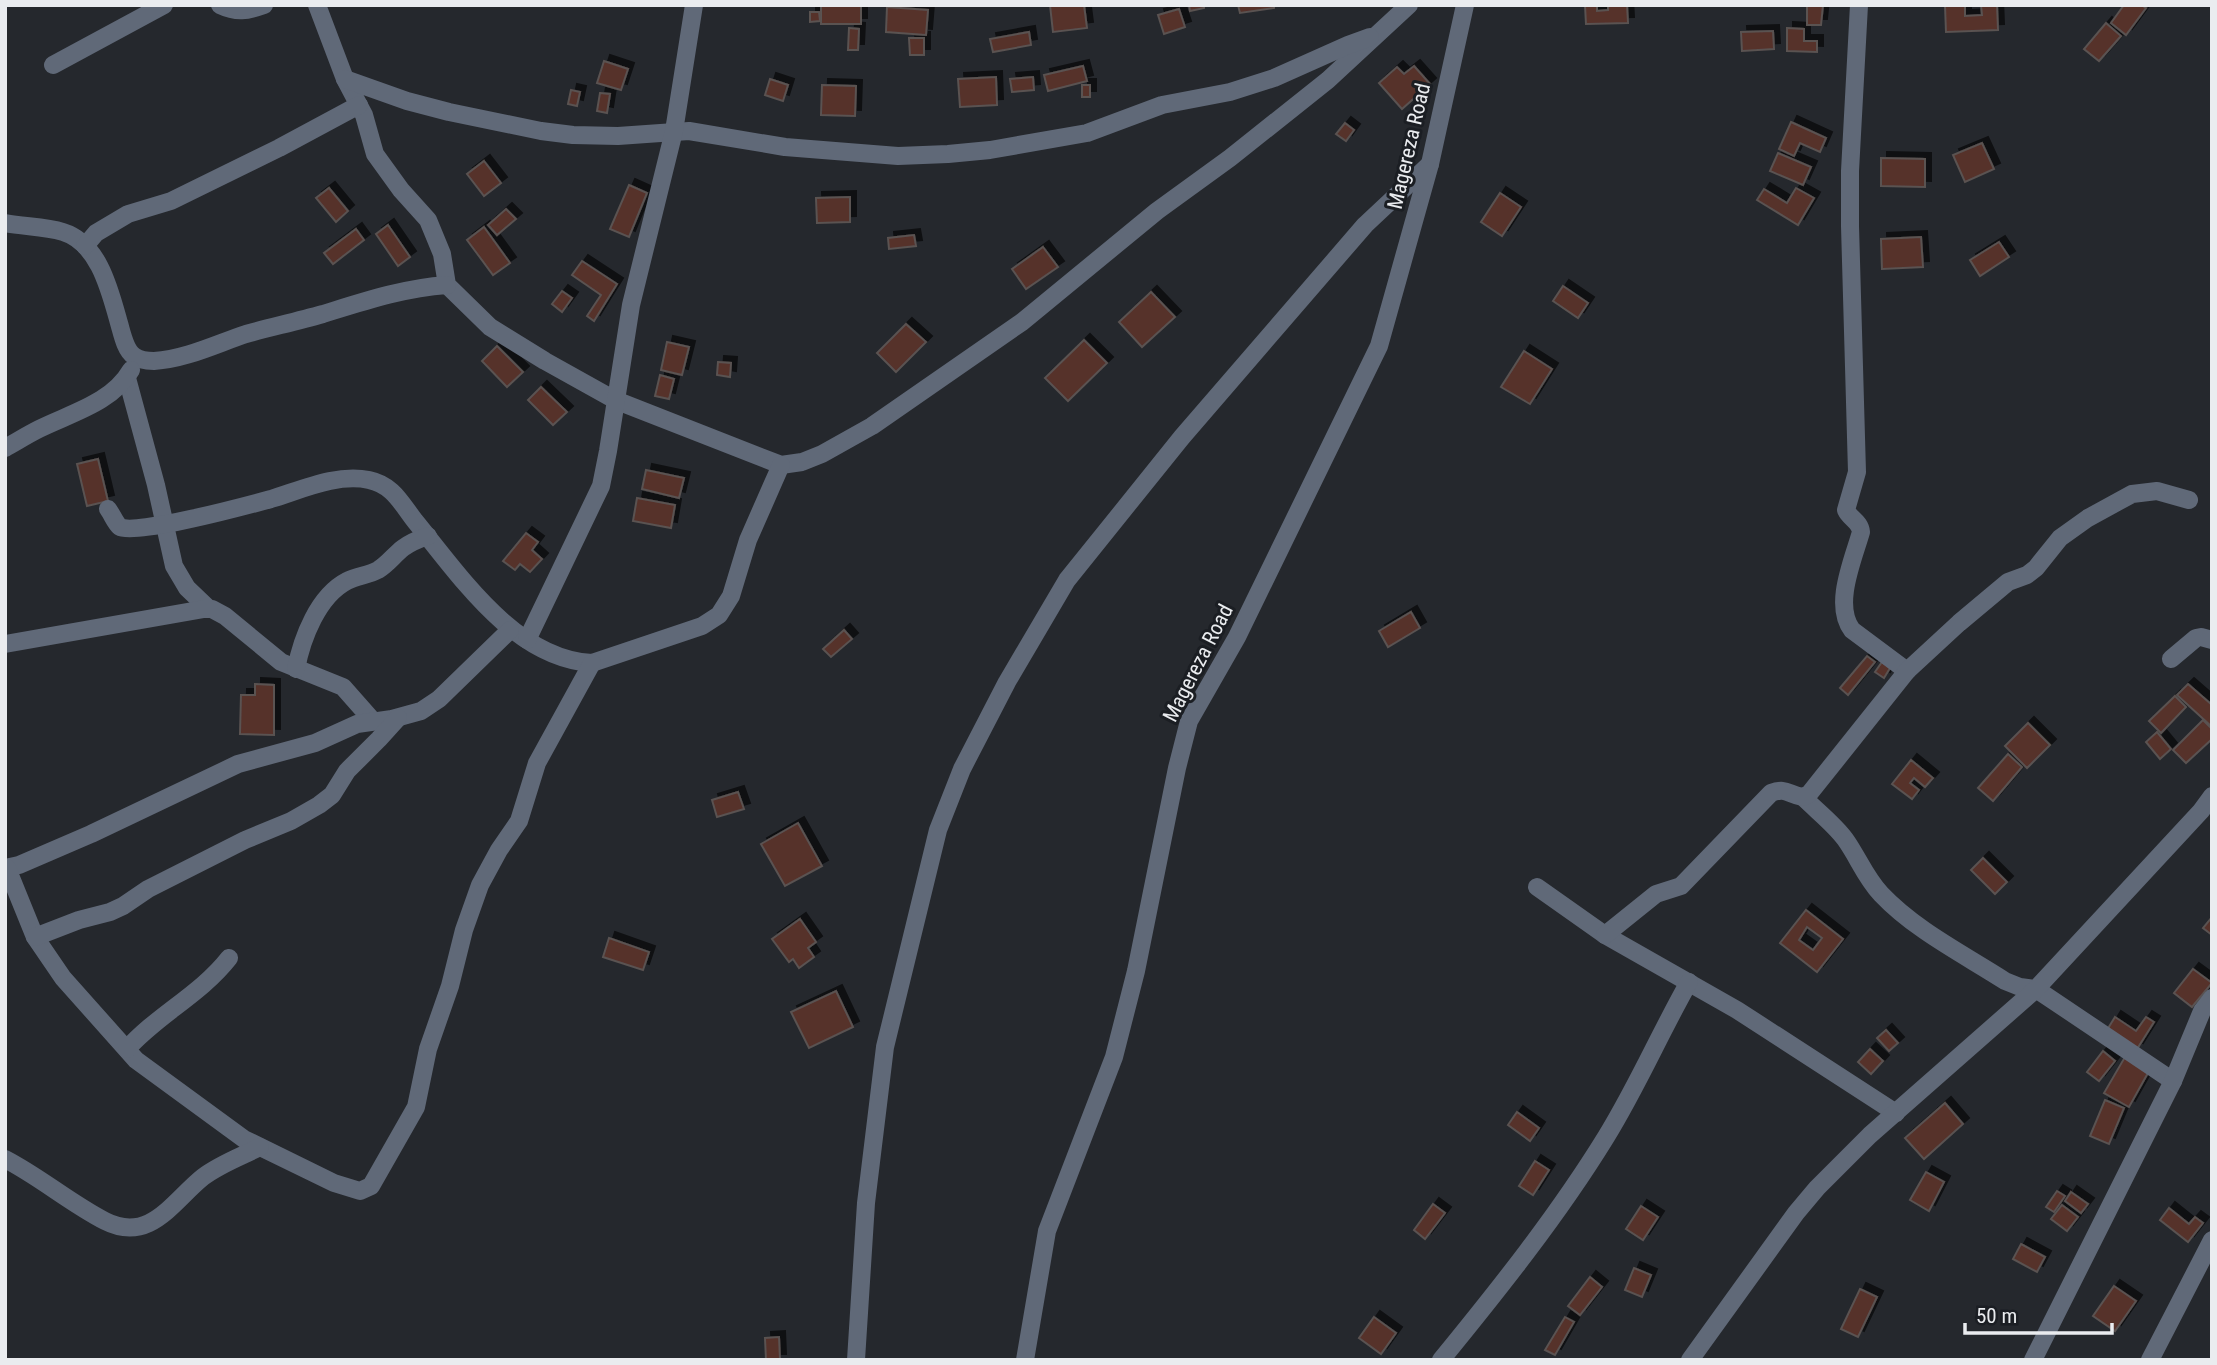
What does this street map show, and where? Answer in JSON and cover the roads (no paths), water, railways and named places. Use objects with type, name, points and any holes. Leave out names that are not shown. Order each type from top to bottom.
[{"type":"street","points":[[53,65],[164,5]]},
{"type":"street","points":[[220,5],[246,12],[264,5]]},
{"type":"street","points":[[317,5],[345,79],[364,115],[375,154],[432,227],[442,254],[447,285],[490,327],[615,400],[781,465],[802,462],[822,454],[872,426],[1022,322],[1157,211],[1230,158],[1328,80],[1409,5]]},
{"type":"street","points":[[527,640],[601,486],[631,305],[674,131],[694,5]]},
{"type":"street","name":"Magereza Road","points":[[1026,1360],[1047,1231],[1114,1057],[1136,971],[1189,721],[1237,637],[1379,346],[1430,164],[1465,5]]},
{"type":"street","points":[[1859,5],[1850,212],[1857,472],[1846,510],[1859,525],[1861,532],[1843,599],[1846,622],[1852,630],[1908,671]]},
{"type":"street","points":[[345,79],[449,112],[541,131],[618,136],[674,131],[710,134],[785,147],[898,156],[990,150],[1087,134],[1162,105],[1230,92],[1274,78],[1374,36]]},
{"type":"street","points":[[85,246],[96,233],[128,214],[171,201],[359,105]]},
{"type":"street","points":[[856,1360],[866,1203],[886,1047],[938,830],[961,769],[1007,682],[1067,580],[1182,437],[1365,225],[1430,164]]},
{"type":"street","points":[[5,223],[43,227],[65,233],[85,246],[91,252],[112,295],[128,349],[138,358],[152,361],[180,356],[373,298],[415,288],[447,285]]},
{"type":"street","points":[[5,448],[38,429],[94,404],[127,378],[138,358]]},
{"type":"street","points":[[127,378],[156,485],[169,552],[176,572],[187,588],[209,609],[225,616],[281,662],[343,687],[373,721]]},
{"type":"street","points":[[108,509],[118,526],[124,528],[164,525],[346,478],[368,479],[384,484],[396,494],[428,536],[510,630],[556,656],[573,662],[592,663],[702,626],[719,615],[731,596],[748,540],[781,465]]},
{"type":"street","points":[[1803,797],[1809,794],[1908,671],[2008,582],[2032,572],[2060,538],[2088,518],[2132,494],[2157,491],[2189,500]]},
{"type":"street","points":[[296,669],[300,650],[325,600],[345,582],[378,570],[404,548],[428,536]]},
{"type":"street","points":[[5,644],[209,609]]},
{"type":"street","points":[[510,630],[439,699],[421,711],[398,718],[357,724],[315,743],[238,764],[91,834],[6,868],[35,937],[63,978],[136,1060],[244,1139],[334,1184],[360,1191],[371,1186],[416,1107],[428,1049],[480,886],[499,850],[519,821],[537,763],[592,663]]},
{"type":"street","points":[[2171,659],[2196,638],[2212,640]]},
{"type":"street","points":[[35,937],[123,906],[148,889],[245,840],[292,821],[319,805],[332,795],[346,771],[398,718]]},
{"type":"street","points":[[1605,935],[1656,894],[1681,886],[1771,793],[1789,791],[1803,797],[1843,836],[1864,874],[1882,895],[1913,922],[2005,981],[2036,989],[2173,1081]]},
{"type":"street","points":[[1690,1360],[1817,1188],[1870,1135],[2036,989],[2212,796]]},
{"type":"street","points":[[1537,887],[1605,935],[1760,1025],[1895,1113]]},
{"type":"street","points":[[127,1049],[151,1026],[208,983],[229,958]]},
{"type":"street","points":[[1441,1360],[1579,1179],[1632,1093],[1689,982]]},
{"type":"street","points":[[2034,1360],[2173,1081],[2202,1011],[2212,998]]},
{"type":"street","points":[[5,1159],[108,1223],[133,1228],[147,1226],[160,1218],[206,1175],[260,1147]]},
{"type":"street","points":[[2150,1360],[2211,1246]]}]
